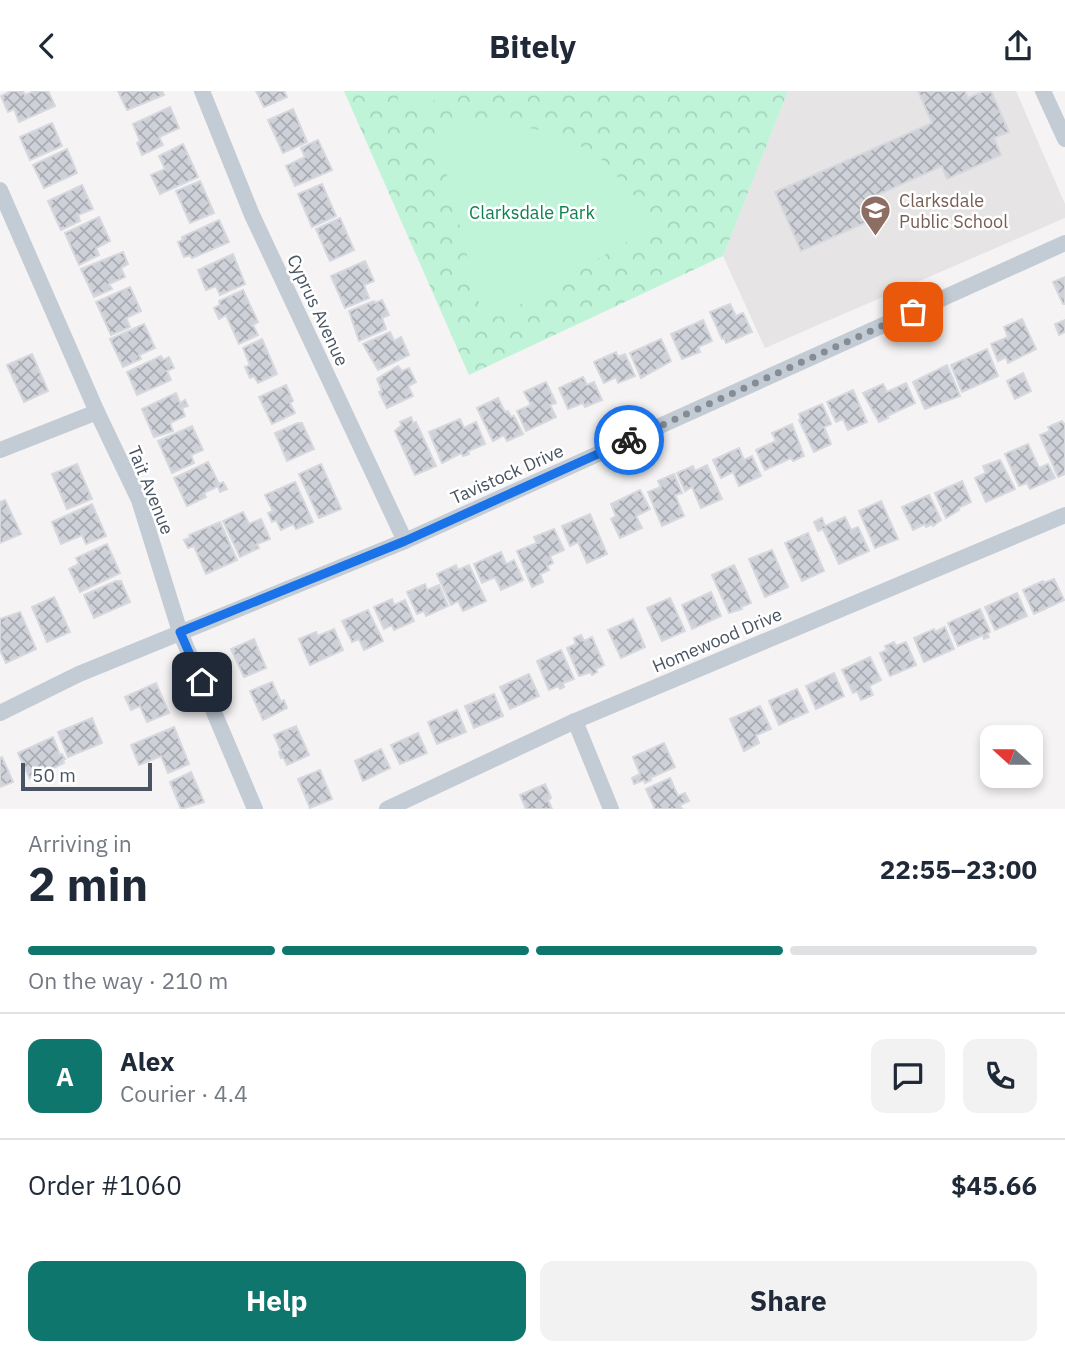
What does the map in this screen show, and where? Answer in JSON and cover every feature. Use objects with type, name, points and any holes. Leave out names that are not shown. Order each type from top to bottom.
[{"type":"street","name":"Cyprus Avenue","points":[[202,91],[252,215],[405,541]]},
{"type":"street","points":[[1043,91],[1065,139]]},
{"type":"street","name":"Tait Avenue","points":[[2,198],[139,500],[180,632],[255,809]]},
{"type":"street","name":"Tavistock Drive","points":[[0,713],[79,674],[405,541],[1065,243]]},
{"type":"street","points":[[0,450],[97,412]]},
{"type":"street","name":"Homewood Drive","points":[[387,809],[575,721],[1065,515]]},
{"type":"street","points":[[575,721],[611,809]]},
{"type":"shaded area","name":"Clarksdale Public School","points":[[788,91],[1016,91],[1065,204],[1065,218],[765,348],[723,256]]},
{"type":"green space","name":"Clarksdale Park","points":[[344,91],[788,91],[723,256],[469,375]]},
{"type":"green space","points":[[397,91],[487,91],[399,107]]},
{"type":"green space","points":[[517,126],[546,131],[596,153],[659,223],[499,317],[481,311],[435,127]]},
{"type":"building","points":[[11,91],[23,91],[25,95],[34,91],[48,91],[55,106],[19,122],[14,109],[8,112],[1,96]]},
{"type":"building","points":[[118,91],[162,91],[164,95],[127,110]]},
{"type":"building","points":[[256,91],[284,91],[287,97],[264,107]]},
{"type":"building","points":[[918,91],[965,91],[968,98],[991,91],[1009,132],[994,138],[1001,155],[947,179],[942,166],[866,200],[870,209],[861,213],[865,223],[801,251],[775,192],[932,123]]},
{"type":"building","points":[[170,107],[179,128],[159,137],[163,145],[142,155],[133,124]]},
{"type":"building","points":[[293,109],[307,142],[283,153],[268,120]]},
{"type":"building","points":[[52,123],[62,146],[30,160],[20,137]]},
{"type":"building","points":[[318,140],[332,170],[295,186],[286,166],[305,157],[301,148]]},
{"type":"building","points":[[183,144],[198,177],[160,194],[151,175],[165,169],[159,156]]},
{"type":"building","points":[[67,149],[77,173],[44,188],[33,165]]},
{"type":"building","points":[[200,181],[214,213],[190,223],[176,191]]},
{"type":"building","points":[[322,184],[336,216],[312,227],[298,194]]},
{"type":"building","points":[[82,185],[93,209],[78,215],[80,221],[61,230],[48,201]]},
{"type":"building","points":[[99,217],[110,241],[96,248],[99,255],[79,265],[65,233]]},
{"type":"building","points":[[340,218],[354,250],[330,261],[316,229]]},
{"type":"building","points":[[219,220],[229,242],[192,258],[190,255],[184,257],[178,242],[183,240],[182,237]]},
{"type":"building","points":[[123,252],[128,264],[121,268],[125,277],[109,284],[112,289],[94,297],[81,269]]},
{"type":"building","points":[[233,254],[245,284],[220,295],[216,286],[206,290],[198,270]]},
{"type":"building","points":[[365,261],[374,281],[364,285],[369,298],[345,308],[331,276]]},
{"type":"building","points":[[1065,277],[1065,304],[1063,304],[1053,282]]},
{"type":"building","points":[[130,287],[141,311],[126,318],[130,327],[111,335],[96,302]]},
{"type":"building","points":[[243,290],[258,322],[253,325],[258,335],[239,344],[226,315],[219,319],[214,308],[220,305],[219,301]]},
{"type":"building","points":[[382,300],[389,315],[382,318],[386,329],[359,341],[349,311]]},
{"type":"building","points":[[730,304],[736,316],[743,313],[752,332],[726,343],[710,312]]},
{"type":"building","points":[[1022,319],[1036,349],[1008,363],[1006,357],[998,361],[991,344],[1008,337],[1004,327]]},
{"type":"building","points":[[703,320],[712,341],[698,347],[700,352],[682,359],[671,334]]},
{"type":"building","points":[[1065,320],[1065,332],[1059,335],[1055,324]]},
{"type":"building","points":[[144,324],[155,348],[139,355],[141,359],[123,367],[110,339]]},
{"type":"building","points":[[390,332],[394,341],[401,337],[409,355],[378,370],[363,344]]},
{"type":"building","points":[[262,339],[277,374],[258,383],[254,376],[250,378],[245,367],[250,365],[243,348]]},
{"type":"building","points":[[661,339],[671,361],[641,378],[630,353]]},
{"type":"building","points":[[987,349],[998,376],[962,392],[951,365]]},
{"type":"building","points":[[616,352],[618,357],[625,354],[635,376],[618,383],[616,377],[604,383],[594,362]]},
{"type":"building","points":[[32,354],[48,391],[24,402],[7,365]]},
{"type":"building","points":[[161,356],[163,360],[169,357],[174,368],[167,371],[171,380],[137,395],[127,372]]},
{"type":"building","points":[[947,365],[960,396],[925,409],[913,382]]},
{"type":"building","points":[[398,366],[402,371],[409,368],[416,382],[408,386],[413,396],[387,408],[379,392],[382,391],[377,379]]},
{"type":"building","points":[[1023,373],[1031,391],[1015,399],[1007,381]]},
{"type":"building","points":[[583,377],[587,385],[594,382],[602,400],[585,407],[583,403],[568,409],[559,388]]},
{"type":"building","points":[[546,382],[556,403],[550,405],[556,417],[526,431],[517,411],[531,405],[524,392]]},
{"type":"building","points":[[906,383],[915,403],[879,422],[863,393],[883,384],[887,392]]},
{"type":"building","points":[[286,385],[295,413],[272,424],[259,397]]},
{"type":"building","points":[[853,390],[867,422],[848,430],[843,419],[836,422],[827,402]]},
{"type":"building","points":[[176,393],[180,403],[185,400],[188,406],[182,408],[185,416],[170,423],[173,431],[154,437],[142,409]]},
{"type":"building","points":[[498,398],[505,412],[508,411],[511,417],[514,416],[523,434],[507,441],[504,435],[493,441],[477,408]]},
{"type":"building","points":[[822,404],[831,424],[824,427],[831,444],[814,452],[799,420],[799,414]]},
{"type":"building","points":[[411,417],[413,423],[416,422],[436,466],[415,475],[395,431],[402,425],[400,422]]},
{"type":"building","points":[[460,419],[464,428],[476,422],[485,444],[468,451],[469,454],[463,456],[461,453],[442,463],[429,432]]},
{"type":"building","points":[[1062,421],[1065,425],[1065,474],[1058,477],[1040,435],[1050,431],[1048,427]]},
{"type":"building","points":[[302,423],[314,449],[287,461],[275,433]]},
{"type":"building","points":[[792,424],[804,456],[793,461],[791,458],[765,470],[756,450],[776,441],[772,433]]},
{"type":"building","points":[[192,426],[203,450],[191,455],[194,463],[172,473],[158,441]]},
{"type":"building","points":[[1028,444],[1039,468],[1048,464],[1055,478],[1030,489],[1027,483],[1019,486],[1005,454]]},
{"type":"building","points":[[739,448],[744,460],[752,456],[761,476],[739,486],[733,472],[721,478],[713,460]]},
{"type":"building","points":[[1000,460],[1015,489],[986,502],[975,478],[986,473],[983,466]]},
{"type":"building","points":[[208,462],[219,484],[223,482],[227,489],[220,492],[218,486],[204,493],[206,497],[187,506],[174,478]]},
{"type":"building","points":[[77,464],[92,499],[67,509],[52,474]]},
{"type":"building","points":[[321,464],[341,509],[319,518],[299,474]]},
{"type":"building","points":[[707,465],[722,499],[701,508],[692,487],[685,491],[677,473],[693,466],[695,471]]},
{"type":"building","points":[[674,474],[682,493],[675,495],[684,516],[662,526],[648,492],[661,487],[658,481]]},
{"type":"building","points":[[962,481],[971,502],[946,518],[935,493]]},
{"type":"building","points":[[295,482],[313,522],[296,529],[293,524],[281,530],[276,520],[272,522],[268,513],[273,511],[265,495]]},
{"type":"building","points":[[640,490],[650,509],[636,516],[642,528],[620,538],[611,519],[616,516],[611,504]]},
{"type":"building","points":[[929,495],[941,520],[933,526],[932,524],[926,527],[925,524],[913,530],[902,507]]},
{"type":"building","points":[[5,500],[21,534],[0,543],[0,502]]},
{"type":"building","points":[[881,501],[898,539],[875,548],[859,511]]},
{"type":"building","points":[[92,504],[106,536],[86,544],[82,535],[61,544],[52,522]]},
{"type":"building","points":[[243,512],[249,524],[261,519],[270,539],[257,544],[259,548],[240,557],[223,521]]},
{"type":"building","points":[[590,514],[607,554],[587,563],[578,542],[570,546],[562,526]]},
{"type":"building","points":[[845,517],[851,530],[858,527],[869,551],[839,564],[823,529],[818,531],[814,522],[822,518],[825,526]]},
{"type":"building","points":[[220,522],[237,560],[206,574],[194,546],[188,548],[184,540],[190,538],[189,535]]},
{"type":"building","points":[[554,529],[564,550],[550,556],[553,563],[547,566],[549,570],[540,574],[543,582],[532,587],[517,551],[537,543],[534,537]]},
{"type":"building","points":[[808,533],[824,571],[802,581],[785,543]]},
{"type":"building","points":[[107,544],[120,573],[80,592],[69,569],[79,564],[76,558]]},
{"type":"building","points":[[772,550],[788,587],[765,597],[749,559]]},
{"type":"building","points":[[501,552],[506,564],[514,560],[523,580],[501,590],[495,577],[482,583],[474,564]]},
{"type":"building","points":[[456,565],[458,570],[469,565],[486,601],[463,611],[458,601],[451,605],[437,574]]},
{"type":"building","points":[[734,565],[751,603],[729,613],[712,575]]},
{"type":"building","points":[[1054,579],[1064,600],[1034,614],[1023,590]]},
{"type":"building","points":[[121,581],[130,602],[94,618],[84,595]]},
{"type":"building","points":[[425,584],[427,590],[439,585],[448,606],[426,616],[424,611],[417,614],[407,592]]},
{"type":"building","points":[[711,592],[721,616],[692,629],[682,605]]},
{"type":"building","points":[[1017,593],[1027,616],[995,630],[985,607]]},
{"type":"building","points":[[54,597],[70,632],[47,642],[32,607]]},
{"type":"building","points":[[670,598],[685,631],[662,641],[647,608]]},
{"type":"building","points":[[392,599],[394,605],[405,600],[414,621],[394,630],[392,625],[384,629],[374,607]]},
{"type":"building","points":[[980,609],[990,632],[987,634],[989,637],[984,639],[983,635],[958,646],[948,623]]},
{"type":"building","points":[[368,610],[383,641],[364,650],[359,639],[352,642],[342,621]]},
{"type":"building","points":[[20,612],[36,649],[6,663],[0,650],[0,619]]},
{"type":"building","points":[[633,619],[645,647],[621,658],[608,630]]},
{"type":"building","points":[[945,627],[954,649],[924,662],[914,638]]},
{"type":"building","points":[[334,629],[343,650],[310,665],[299,639],[316,632],[318,636]]},
{"type":"building","points":[[581,635],[584,641],[592,637],[604,665],[592,675],[591,672],[579,676],[567,648],[576,644],[574,638]]},
{"type":"building","points":[[254,639],[266,668],[244,677],[231,649]]},
{"type":"building","points":[[894,642],[896,646],[906,642],[916,665],[890,676],[880,653],[887,650],[885,646]]},
{"type":"building","points":[[561,650],[574,679],[563,683],[564,687],[560,689],[558,686],[549,690],[537,661]]},
{"type":"building","points":[[870,657],[881,680],[869,686],[873,695],[861,700],[857,691],[853,693],[842,670]]},
{"type":"building","points":[[834,673],[844,696],[816,709],[806,686]]},
{"type":"building","points":[[529,674],[539,696],[510,709],[500,687]]},
{"type":"building","points":[[272,682],[281,702],[284,700],[287,708],[263,720],[250,691]]},
{"type":"building","points":[[156,683],[169,713],[147,722],[140,706],[131,710],[125,697]]},
{"type":"building","points":[[797,689],[808,712],[779,725],[769,701]]},
{"type":"building","points":[[494,694],[503,716],[474,728],[465,706]]},
{"type":"building","points":[[760,706],[771,729],[756,735],[759,743],[744,751],[730,719]]},
{"type":"building","points":[[457,710],[466,732],[437,744],[428,722]]},
{"type":"building","points":[[92,718],[102,743],[68,757],[58,732]]},
{"type":"building","points":[[296,726],[309,755],[287,765],[283,757],[281,758],[274,735]]},
{"type":"building","points":[[174,727],[189,764],[168,773],[161,756],[139,765],[131,745]]},
{"type":"building","points":[[418,733],[427,753],[400,764],[391,745]]},
{"type":"building","points":[[53,737],[60,755],[65,759],[64,763],[30,779],[18,753]]},
{"type":"building","points":[[664,743],[675,767],[645,783],[644,780],[634,784],[632,778],[640,774],[633,757]]},
{"type":"building","points":[[381,749],[390,768],[363,781],[355,761]]},
{"type":"building","points":[[2,757],[13,782],[0,787],[0,758]]},
{"type":"building","points":[[320,770],[332,799],[310,808],[298,779]]},
{"type":"building","points":[[191,772],[204,802],[181,809],[170,782]]},
{"type":"building","points":[[670,778],[678,796],[685,793],[689,801],[680,805],[682,809],[655,809],[646,789]]},
{"type":"building","points":[[545,784],[552,809],[526,809],[520,795]]},
{"type":"way so far","points":[[629,440],[913,312]]},
{"type":"place","name":"Clarksdale Public School","points":[[876,237]]},
{"type":"route","points":[[202,682],[180,632],[405,541],[629,440]]}]
